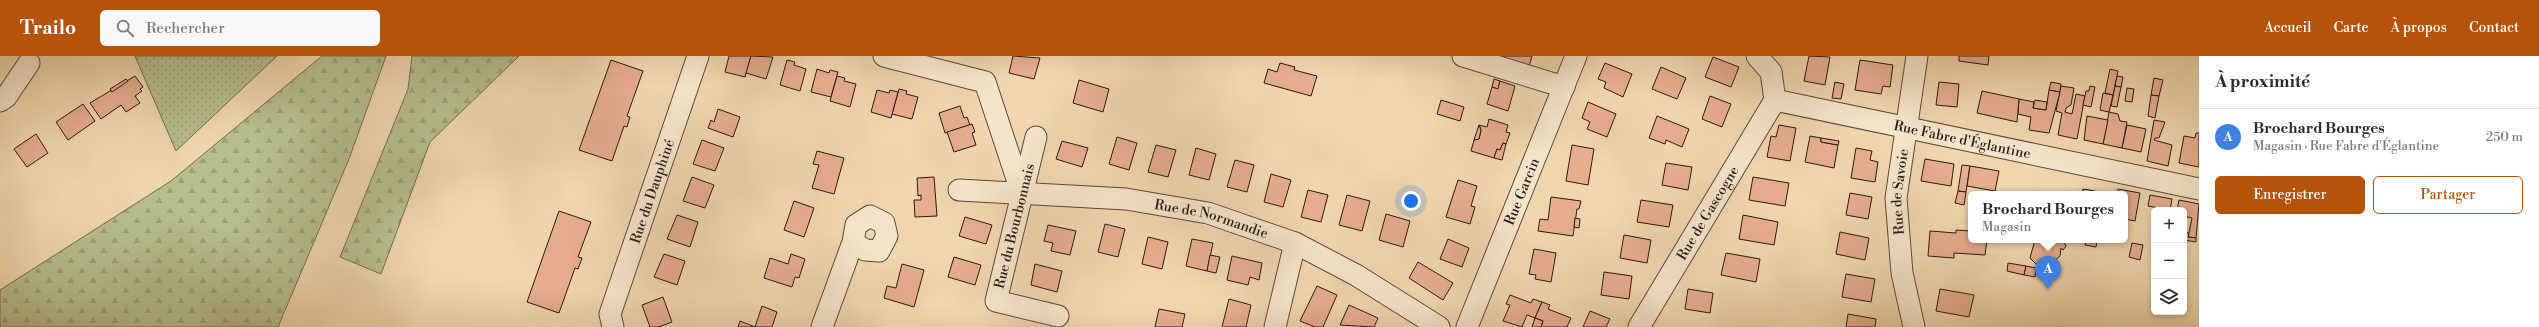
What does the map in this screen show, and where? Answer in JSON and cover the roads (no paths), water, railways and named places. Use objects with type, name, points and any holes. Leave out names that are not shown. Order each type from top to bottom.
[{"type":"street","name":"Rue du Dauphiné","points":[[613,327],[610,314],[698,56]]},
{"type":"street","points":[[884,56],[985,82],[1022,194]]},
{"type":"street","points":[[1463,56],[1564,87]]},
{"type":"street","name":"Rue Garcin","points":[[1467,327],[1576,56]]},
{"type":"street","points":[[1756,56],[1771,72],[1775,100]]},
{"type":"street","name":"Rue de Savoie","points":[[1914,327],[1902,273],[1896,198],[1905,126],[1917,56]]},
{"type":"street","points":[[0,100],[6,96],[29,63]]},
{"type":"street","name":"Rue Fabre d'Églantine","points":[[1775,100],[1905,126],[2199,189]]},
{"type":"street","name":"Rue de Gascogne","points":[[1639,327],[1775,100]]},
{"type":"street","name":"Rue du Bourbonnais","points":[[1036,137],[996,300],[1058,316]]},
{"type":"street","name":"Rue de Normandie","points":[[959,190],[1126,199],[1208,212],[1295,243],[1356,275],[1439,327]]},
{"type":"street","points":[[822,327],[853,242]]},
{"type":"street","points":[[1276,327],[1295,243]]},
{"type":"place","name":"Brochard Bourges","points":[[2048,289]]}]
